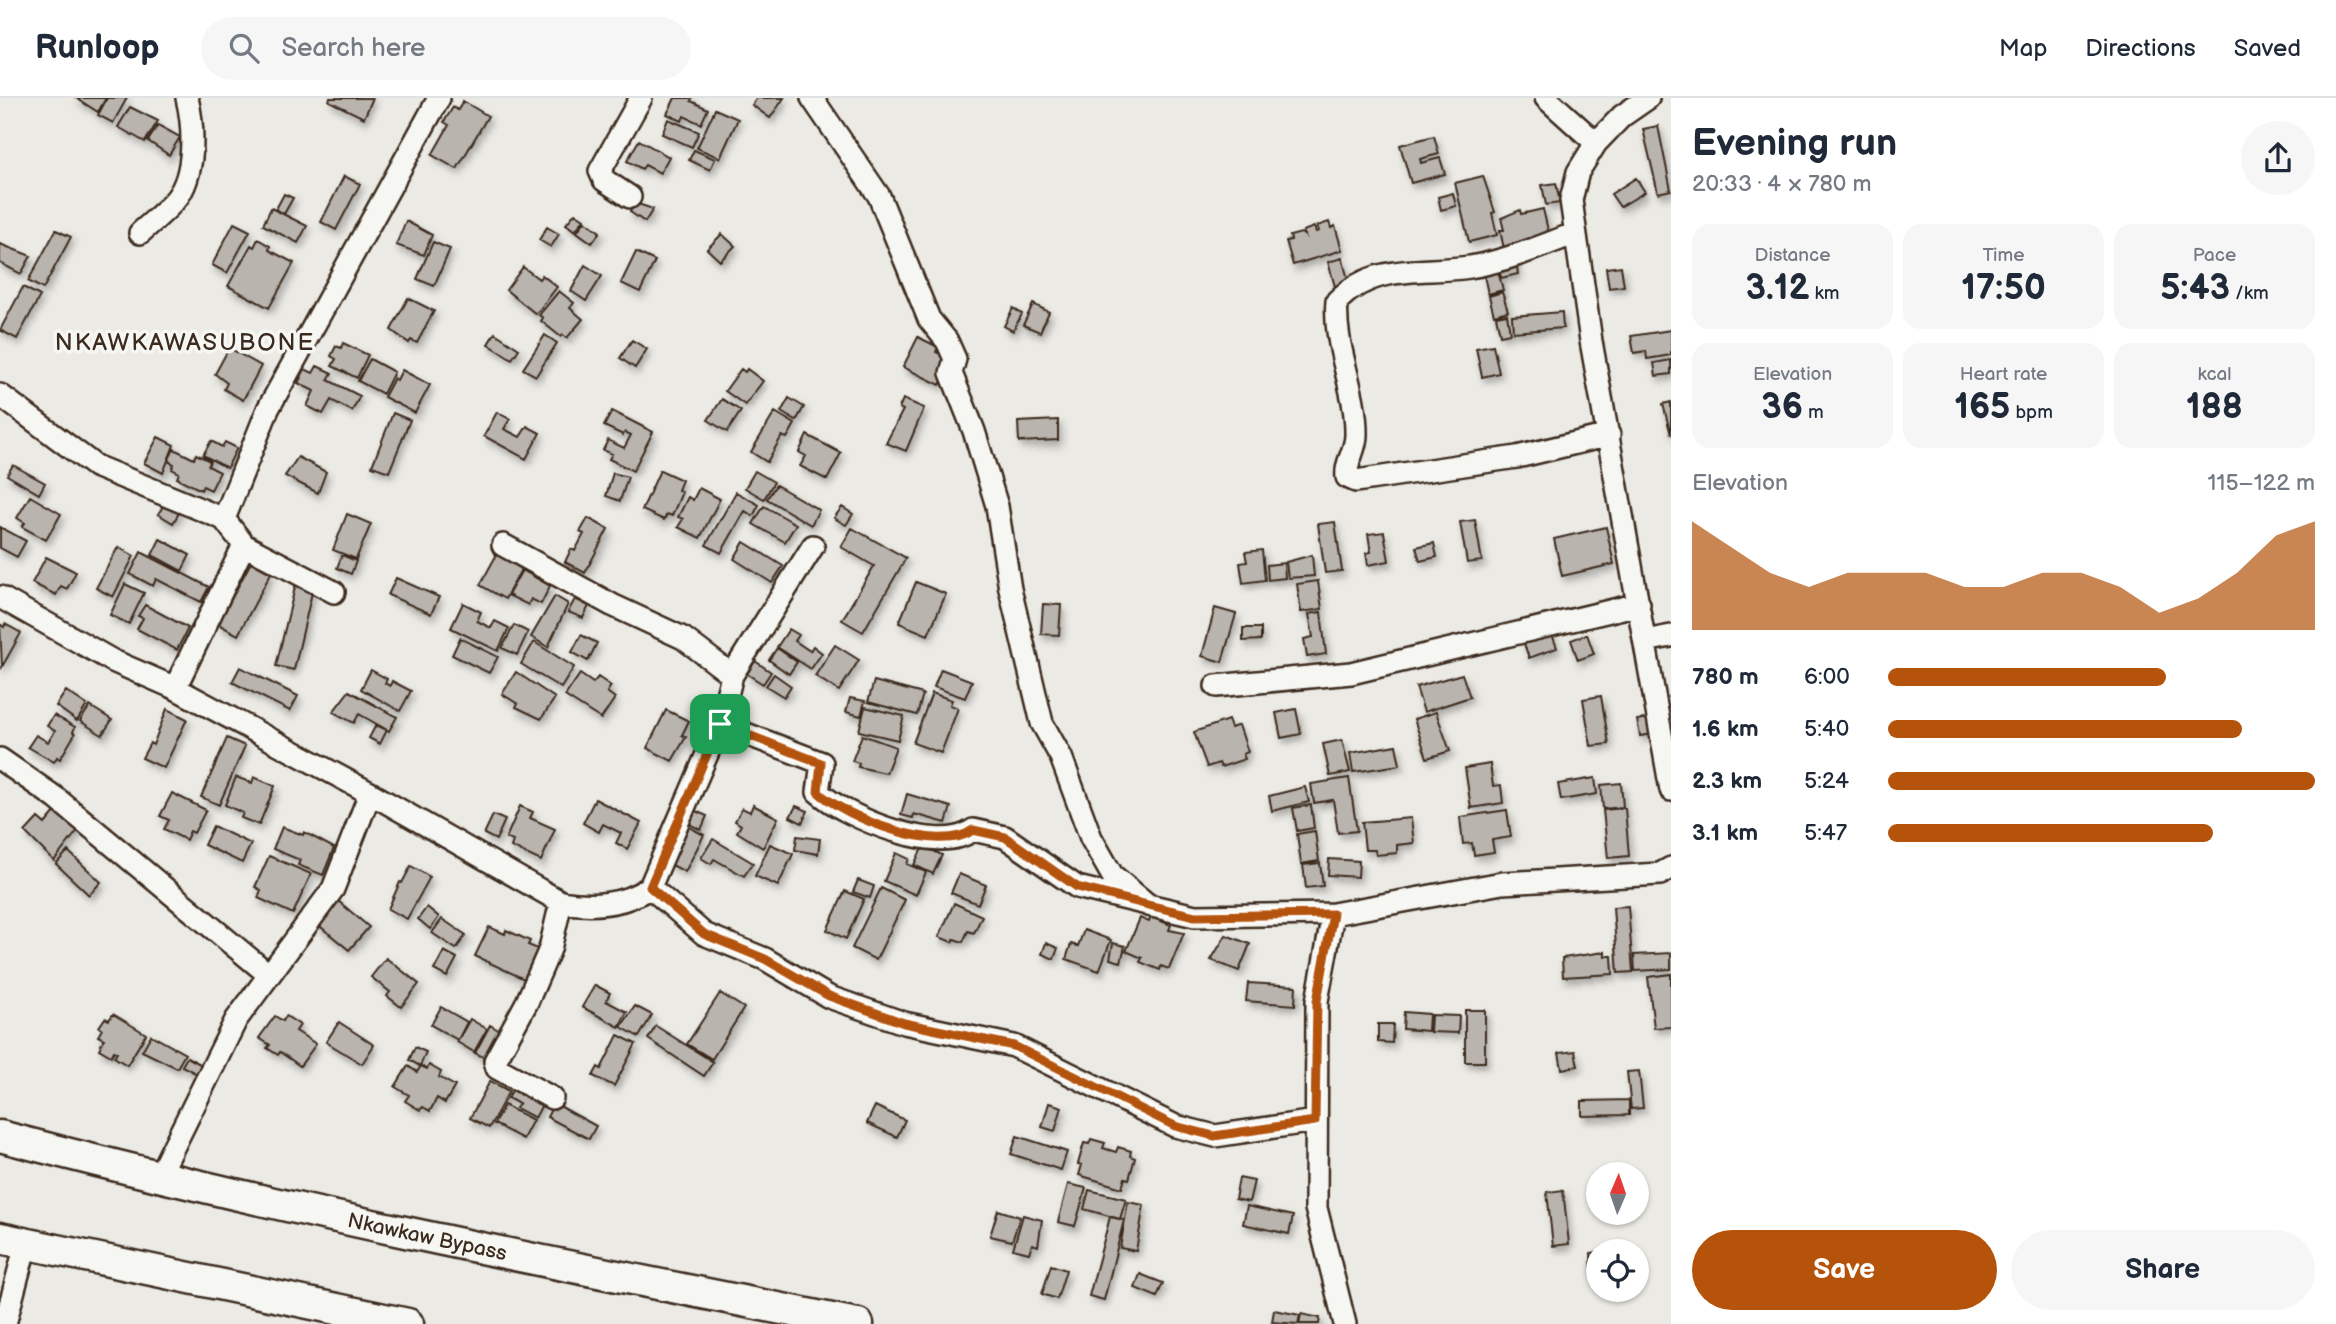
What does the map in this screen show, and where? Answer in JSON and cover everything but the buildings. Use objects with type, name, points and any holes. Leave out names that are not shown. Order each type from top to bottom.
[{"type":"highway","name":"Nkawkaw Bypass","points":[[0,1136],[158,1178],[494,1252],[858,1324]]},
{"type":"highway","points":[[13,1241],[408,1324]]},
{"type":"street","points":[[140,233],[175,200],[185,182],[192,131],[187,98]]},
{"type":"street","points":[[224,519],[268,410],[439,98]]},
{"type":"street","points":[[630,197],[604,180],[600,171],[641,98]]},
{"type":"street","points":[[812,98],[879,196],[929,319],[947,341],[955,359],[951,373],[974,431],[997,506],[1010,589],[1042,723],[1061,757],[1091,838],[1112,875],[1148,905]]},
{"type":"street","points":[[1546,98],[1596,142]]},
{"type":"street","points":[[1648,98],[1622,116],[1596,142],[1578,172],[1570,200],[1573,234],[1671,790]]},
{"type":"street","points":[[1573,234],[1486,263],[1389,274],[1354,287],[1337,301],[1341,354],[1354,410],[1356,434],[1346,471],[1348,477],[1356,481],[1517,457],[1609,435]]},
{"type":"street","points":[[0,395],[95,466],[224,519],[244,545],[334,592]]},
{"type":"street","points":[[175,688],[244,545]]},
{"type":"street","points":[[503,545],[612,606],[683,638],[732,675]]},
{"type":"street","points":[[0,597],[113,661],[175,688],[370,793],[561,902],[583,906],[636,897],[650,887],[720,724],[732,675],[813,546]]},
{"type":"street","points":[[1216,686],[1351,673],[1639,604]]},
{"type":"street","points":[[1645,642],[1671,636]]},
{"type":"street","points":[[720,724],[821,763],[818,792],[835,807],[900,831],[945,841],[963,837],[973,830],[1005,837],[1077,887],[1195,916],[1333,914],[1502,883],[1660,874],[1671,868]]},
{"type":"street","points":[[0,759],[56,798],[268,974]]},
{"type":"street","points":[[158,1178],[236,1020],[333,889],[370,793]]},
{"type":"street","points":[[650,887],[704,934],[765,959],[829,996],[904,1023],[1014,1046],[1175,1126],[1214,1136],[1315,1121]]},
{"type":"street","points":[[552,1098],[497,1068],[495,1061],[527,1002],[550,949],[561,902]]},
{"type":"street","points":[[1333,914],[1318,990],[1316,1208],[1345,1324]]},
{"type":"street","points":[[5,1324],[13,1241]]},
{"type":"district","name":"NKAWKAWASUBONE","points":[[185,342]]},
{"type":"route","points":[[720,724],[821,763],[818,792],[835,807],[900,831],[945,841],[963,837],[973,830],[1005,837],[1077,887],[1195,916],[1333,914],[1323,954],[1317,1001],[1315,1121],[1214,1136],[1175,1126],[1014,1046],[904,1023],[829,996],[765,959],[704,934],[650,887],[720,724]]}]
